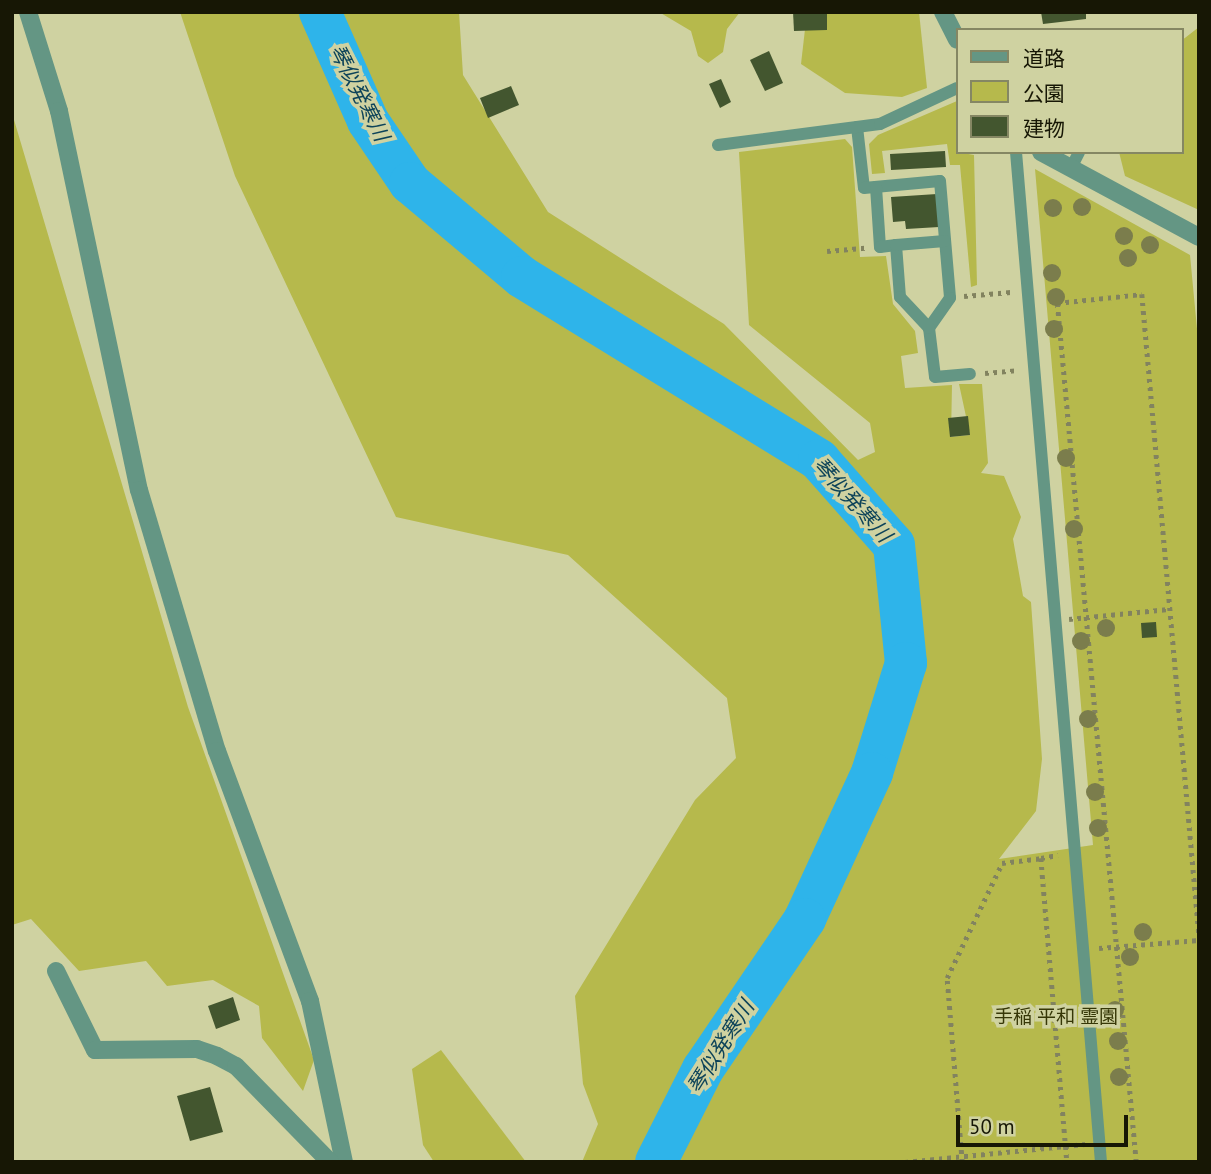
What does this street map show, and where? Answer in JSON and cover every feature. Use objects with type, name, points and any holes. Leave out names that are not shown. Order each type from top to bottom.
[{"type":"street","points":[[28,12],[59,111],[150,528],[217,751],[310,1001],[344,1162]]},
{"type":"street","points":[[943,12],[956,38]]},
{"type":"street","points":[[1050,154],[1075,160],[1199,237]]},
{"type":"street","points":[[56,971],[94,1051],[197,1049],[216,1056],[236,1066],[330,1162]]},
{"type":"lane","points":[[718,145],[900,119],[956,89]]},
{"type":"lane","points":[[857,127],[864,188],[940,181],[950,298],[929,328]]},
{"type":"lane","points":[[1016,154],[1058,620],[1101,1162]]},
{"type":"lane","points":[[876,187],[880,247],[945,241]]},
{"type":"lane","points":[[897,245],[900,297],[929,328],[935,377],[976,374]]},
{"type":"path","points":[[827,251],[857,248]]},
{"type":"path","points":[[977,295],[1012,292]]},
{"type":"path","points":[[1136,1162],[1089,618],[1057,303],[1142,294],[1199,934]]},
{"type":"path","points":[[976,374],[1019,370]]},
{"type":"path","points":[[1058,620],[1170,609]]},
{"type":"path","points":[[961,1159],[947,978],[1002,863],[1057,855]]},
{"type":"path","points":[[1041,858],[1067,1162]]},
{"type":"path","points":[[1084,949],[1199,940]]},
{"type":"path","points":[[905,1162],[961,1159],[1100,1142]]},
{"type":"green space","name":"手稲 平和 霊園","points":[[180,12],[459,12],[463,75],[548,212],[724,324],[858,460],[875,452],[870,423],[749,325],[739,152],[845,139],[852,147],[860,257],[886,256],[893,304],[915,331],[918,353],[901,356],[905,388],[952,385],[951,437],[970,435],[959,384],[982,384],[988,463],[981,473],[1004,476],[1021,517],[1013,539],[1023,596],[1031,602],[1042,759],[1036,811],[999,859],[1093,845],[1035,169],[1190,255],[1199,350],[1199,1162],[582,1162],[598,1124],[583,1084],[575,996],[695,800],[736,758],[727,698],[568,555],[396,517],[235,176]]},
{"type":"green space","points":[[659,12],[740,12],[727,29],[723,52],[708,63],[698,56],[691,31]]},
{"type":"green space","points":[[807,12],[919,12],[927,88],[902,97],[845,93],[801,64]]},
{"type":"green space","points":[[1199,27],[1199,210],[1125,176],[1120,154],[1183,154],[1183,39]]},
{"type":"green space","points":[[956,101],[956,154],[974,155],[977,285],[971,287],[960,165],[950,165],[947,144],[882,151],[885,173],[872,174],[869,144],[878,135]]},
{"type":"green space","points":[[12,113],[188,707],[314,1060],[303,1091],[262,1038],[259,1006],[213,980],[167,986],[146,961],[79,971],[31,919],[12,925]]},
{"type":"green space","points":[[441,1050],[526,1162],[434,1162],[423,1145],[412,1069]]},
{"type":"building","points":[[793,12],[827,12],[827,30],[794,31]]},
{"type":"building","points":[[1041,12],[1086,12],[1086,19],[1043,24]]},
{"type":"building","points":[[769,51],[783,83],[765,91],[750,60]]},
{"type":"building","points":[[721,79],[731,102],[720,108],[709,84]]},
{"type":"building","points":[[511,86],[519,105],[488,118],[480,98]]},
{"type":"building","points":[[945,151],[946,167],[891,170],[890,154]]},
{"type":"building","points":[[937,194],[939,227],[906,229],[905,221],[893,222],[891,197]]},
{"type":"building","points":[[968,416],[970,435],[950,437],[948,418]]},
{"type":"building","points":[[1156,622],[1157,637],[1142,638],[1141,623]]},
{"type":"building","points":[[233,997],[240,1020],[216,1029],[208,1006]]},
{"type":"building","points":[[210,1087],[223,1132],[190,1141],[177,1096]]},
{"type":"waterway","name":"琴似発寒川","points":[[320,12],[368,121],[410,183],[522,277],[819,460],[894,545],[906,663],[872,773],[805,919],[703,1069],[656,1162]]}]
